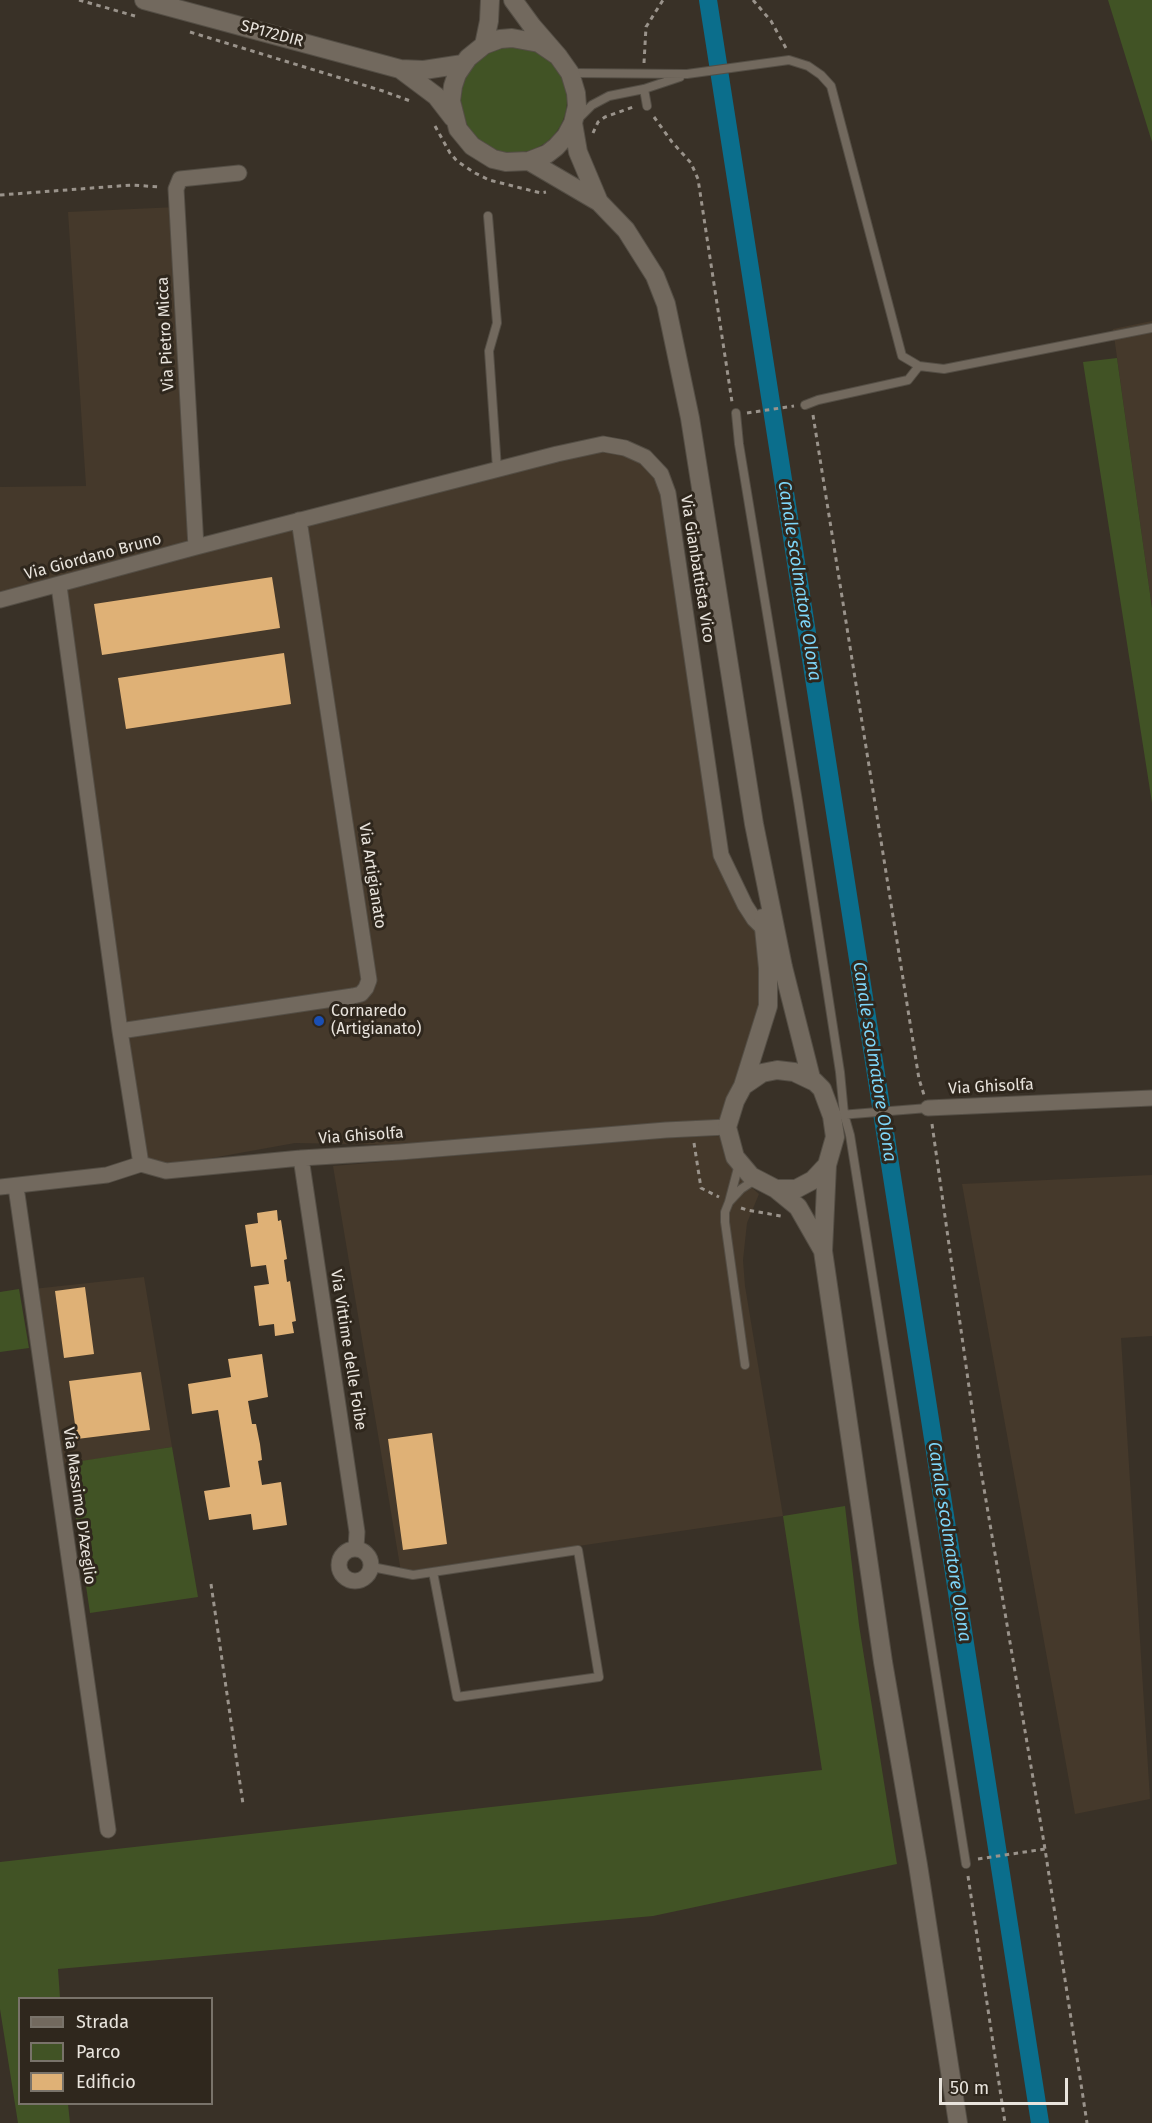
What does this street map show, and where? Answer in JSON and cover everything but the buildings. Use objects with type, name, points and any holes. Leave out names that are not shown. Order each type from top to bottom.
[{"type":"main road","name":"SP172DIR","points":[[144,0],[400,69]]},
{"type":"main road","points":[[484,45],[490,0]]},
{"type":"main road","points":[[400,69],[436,96],[454,119],[463,137],[485,156],[506,162],[529,161],[547,154],[566,136],[573,123],[577,106],[576,93],[570,73],[513,0]]},
{"type":"main road","points":[[454,119],[451,101],[453,86],[463,64],[484,45],[500,39],[523,39],[539,43],[558,56]]},
{"type":"main road","points":[[400,69],[424,70],[463,64]]},
{"type":"main road","points":[[573,123],[578,152],[599,202]]},
{"type":"main road","points":[[529,161],[599,202],[626,230],[655,276],[672,328],[690,418],[754,824],[783,967],[811,1078]]},
{"type":"main road","points":[[754,824],[768,968],[768,1006],[727,1127],[735,1157],[751,1176],[776,1189],[798,1207],[823,1251]]},
{"type":"main road","points":[[742,1086],[762,1073],[777,1070],[794,1072],[811,1078],[822,1089],[838,1115],[827,1165],[823,1251],[883,1662],[918,1865],[958,2123]]},
{"type":"main road","points":[[776,1189],[796,1189],[813,1180],[827,1165]]},
{"type":"street","points":[[176,189],[180,179],[239,173]]},
{"type":"street","name":"Via Pietro Micca","points":[[176,189],[196,547]]},
{"type":"street","name":"Via Gianbattista Vico","points":[[196,547],[603,444],[625,448],[645,457],[661,474],[668,493],[722,855],[746,905],[754,919],[764,929]]},
{"type":"street","name":"Via Artigianato","points":[[120,1031],[353,996],[361,994],[369,980],[299,520]]},
{"type":"street","name":"Via Giordano Bruno","points":[[0,600],[59,586],[196,547]]},
{"type":"street","points":[[8,1187],[107,1175],[141,1164],[120,1031],[59,586]]},
{"type":"street","name":"Via Ghisolfa","points":[[928,1108],[1152,1098]]},
{"type":"street","name":"Via Ghisolfa","points":[[141,1164],[166,1171],[301,1158],[727,1127]]},
{"type":"street","name":"Via Vittime delle Foibe","points":[[301,1158],[357,1532],[356,1548]]},
{"type":"street","name":"Via Massimo D'Azeglio","points":[[8,1187],[108,1830]]},
{"type":"street","points":[[356,1548],[366,1552],[372,1567],[367,1576],[358,1581],[352,1581],[343,1576],[339,1560],[346,1551],[356,1548]]},
{"type":"lane","points":[[570,73],[687,74],[789,60],[808,66],[822,75],[831,86],[902,356],[919,366],[944,369],[1152,328]]},
{"type":"lane","points":[[573,123],[592,105],[609,96],[644,89],[687,74]]},
{"type":"lane","points":[[644,89],[647,106]]},
{"type":"lane","points":[[488,216],[497,323],[489,351],[497,469]]},
{"type":"lane","points":[[805,405],[908,380],[919,366]]},
{"type":"lane","points":[[736,414],[840,1072],[838,1115],[850,1135],[966,1864]]},
{"type":"lane","name":"Via Ghisolfa","points":[[838,1115],[928,1108]]},
{"type":"lane","points":[[740,1162],[725,1212],[725,1222],[745,1365]]},
{"type":"lane","points":[[729,1202],[741,1189],[756,1179]]},
{"type":"lane","points":[[372,1567],[413,1575],[578,1550],[599,1677],[457,1697],[433,1572]]},
{"type":"path","points":[[644,74],[646,27],[663,0]]},
{"type":"path","points":[[753,0],[779,33],[789,60]]},
{"type":"path","points":[[0,195],[132,185],[176,189]]},
{"type":"path","points":[[753,411],[805,405],[812,410],[919,1079],[928,1108],[936,1150],[980,1465],[1045,1849],[1087,2123]]},
{"type":"path","points":[[211,1584],[243,1804]]},
{"type":"path","points":[[975,1859],[1045,1849]]},
{"type":"path","points":[[966,1864],[1005,2123]]},
{"type":"shaded area","points":[[177,207],[196,547],[603,444],[661,474],[721,855],[754,919],[768,1006],[727,1127],[400,1145],[295,1143],[173,1165],[141,1164],[51,586],[0,599],[0,487],[86,486],[68,212]]},
{"type":"shaded area","points":[[1152,321],[1152,608],[1113,329]]},
{"type":"shaded area","points":[[720,1136],[726,1160],[759,1194],[747,1223],[743,1260],[745,1286],[783,1516],[401,1572],[333,1166],[668,1138]]},
{"type":"shaded area","points":[[1152,1175],[1152,1336],[1121,1338],[1150,1799],[1075,1814],[962,1184]]},
{"type":"shaded area","points":[[144,1277],[172,1447],[59,1465],[33,1289]]},
{"type":"green space","points":[[1108,0],[1152,0],[1152,142]]},
{"type":"green space","points":[[514,47],[534,51],[551,63],[563,80],[567,100],[563,120],[551,137],[534,149],[514,153],[494,149],[477,137],[465,120],[461,100],[465,80],[477,63],[494,51]]},
{"type":"green space","points":[[1117,358],[1152,608],[1152,803],[1083,362]]},
{"type":"green space","points":[[19,1289],[29,1348],[0,1352],[0,1292]]},
{"type":"green space","points":[[172,1447],[198,1597],[90,1613],[68,1463]]},
{"type":"green space","points":[[845,1506],[859,1625],[897,1864],[653,1916],[58,1969],[60,1997],[18,1997],[18,2105],[68,2105],[70,2123],[18,2123],[0,2009],[0,1862],[822,1770],[783,1516]]},
{"type":"waterway","name":"Canale scolmatore Olona","points":[[708,0],[1040,2123]]},
{"type":"place","name":"Cornaredo (Artigianato)","points":[[319,1021]]}]
